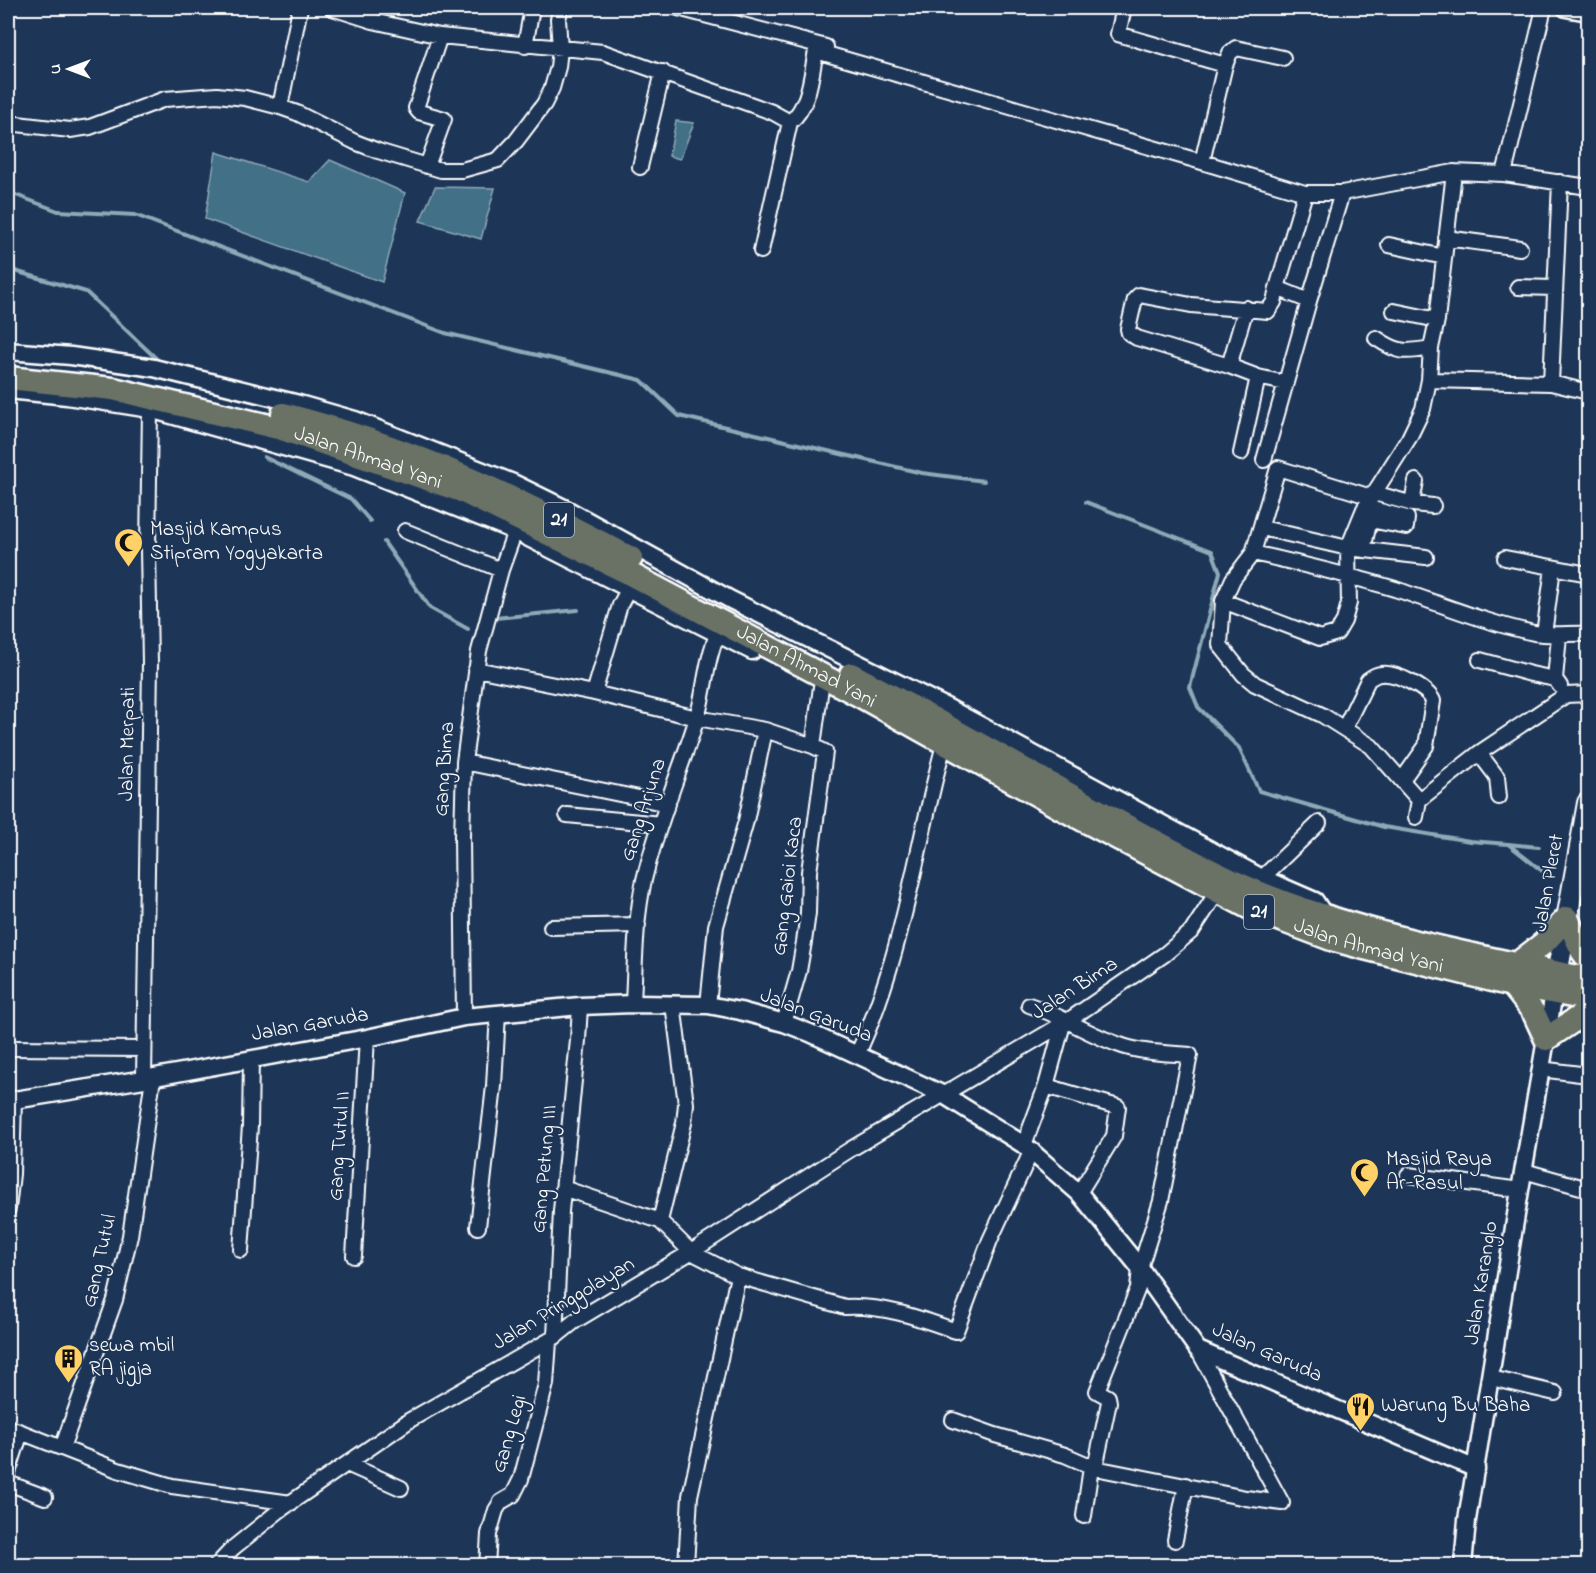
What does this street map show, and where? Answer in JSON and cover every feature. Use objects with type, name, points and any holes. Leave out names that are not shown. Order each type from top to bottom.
[{"type":"highway","name":"Jalan Ahmad Yani","points":[[8,365],[123,376],[161,384],[289,416],[414,454],[534,507],[945,724],[1063,801],[1251,909],[1331,939],[1477,976],[1514,975]]},
{"type":"highway","name":"Jalan Ahmad Yani","points":[[8,378],[113,389],[282,429],[459,490],[628,573],[854,699],[1063,801],[1268,897],[1514,975],[1556,983],[1588,999]]},
{"type":"highway","points":[[1588,959],[1567,918],[1514,975],[1546,1039],[1588,1011]]},
{"type":"highway","name":"Jalan Ahmad Yani","points":[[1556,983],[1588,979]]},
{"type":"main road","name":"Jalan Pleret","points":[[1556,983],[1567,918],[1585,845],[1588,803]]},
{"type":"street","points":[[280,106],[300,8]]},
{"type":"street","points":[[332,8],[375,14],[440,36],[603,52],[772,112],[790,122]]},
{"type":"street","points":[[525,46],[532,8]]},
{"type":"street","points":[[8,123],[70,130],[90,127],[165,99],[217,95],[280,106],[355,142],[441,170],[462,171],[493,163],[504,155],[544,104],[555,78],[560,49],[558,19],[561,8]]},
{"type":"street","points":[[678,8],[834,50],[865,60],[868,67]]},
{"type":"street","points":[[1124,8],[1118,34],[1225,65]]},
{"type":"street","points":[[1504,174],[1544,8]]},
{"type":"street","points":[[1566,8],[1588,12]]},
{"type":"street","points":[[427,166],[444,119],[419,112],[416,108],[440,36]]},
{"type":"street","points":[[1202,162],[1225,65],[1230,53],[1236,48],[1283,58]]},
{"type":"street","points":[[761,251],[790,122],[796,117],[807,96],[816,51],[1305,193],[1342,193],[1454,172],[1504,174],[1588,186]]},
{"type":"street","points":[[640,167],[663,72]]},
{"type":"street","points":[[1224,601],[1320,638],[1337,633],[1344,621],[1349,603],[1348,548],[1370,499],[1417,422],[1422,409],[1429,380],[1431,348],[1437,320],[1454,172]]},
{"type":"street","points":[[1551,383],[1560,182]]},
{"type":"street","points":[[1285,382],[1258,377],[1137,338],[1129,333],[1128,329],[1135,299],[1145,294],[1191,305],[1268,311],[1274,302],[1305,193]]},
{"type":"street","points":[[1264,460],[1342,193]]},
{"type":"street","points":[[1446,238],[1520,248]]},
{"type":"street","points":[[1389,245],[1444,257]]},
{"type":"street","points":[[1518,287],[1554,288]]},
{"type":"street","points":[[1277,288],[1309,301]]},
{"type":"street","points":[[1229,366],[1246,309]]},
{"type":"street","points":[[1394,311],[1437,320]]},
{"type":"street","points":[[1376,338],[1391,349],[1400,351],[1431,348]]},
{"type":"street","points":[[8,351],[71,356],[154,368],[299,404],[355,420],[513,483],[731,600],[950,709],[1262,878],[1315,901],[1324,915]]},
{"type":"street","points":[[1241,453],[1258,377]]},
{"type":"street","points":[[1429,380],[1551,383],[1588,392]]},
{"type":"street","points":[[8,390],[67,396],[150,409],[354,466],[515,531],[822,687],[854,699],[942,752],[1248,919],[1283,933],[1364,958],[1441,978],[1477,976]]},
{"type":"street","name":"Jalan Merpati","points":[[149,1078],[144,1049],[150,663],[148,549],[150,409]]},
{"type":"street","points":[[1362,549],[1370,520],[1406,527],[1407,518],[1370,499],[1278,468],[1253,553],[1233,579],[1224,601],[1221,614],[1220,645],[1243,674],[1256,684],[1322,715],[1371,746],[1419,800]]},
{"type":"street","points":[[1412,503],[1416,481]]},
{"type":"street","points":[[1370,499],[1433,506]]},
{"type":"street","points":[[1262,528],[1348,548],[1426,557]]},
{"type":"street","points":[[405,531],[501,570]]},
{"type":"street","name":"Gang Bima","points":[[464,1017],[462,837],[464,762],[476,669],[487,616],[515,531]]},
{"type":"street","points":[[1253,553],[1394,589],[1487,621],[1559,636],[1588,634]]},
{"type":"street","points":[[1505,558],[1588,574]]},
{"type":"street","points":[[1544,634],[1552,568]]},
{"type":"street","points":[[594,693],[620,605],[629,588]]},
{"type":"street","name":"Gang Arjuna","points":[[633,1004],[643,883],[697,718],[718,633]]},
{"type":"street","points":[[1559,636],[1555,679],[1566,695]]},
{"type":"street","points":[[1480,660],[1555,679]]},
{"type":"street","points":[[476,669],[594,693],[697,718],[765,730],[819,749]]},
{"type":"street","points":[[1344,729],[1368,680],[1375,675],[1388,674],[1427,691],[1433,701],[1427,742],[1424,750],[1402,780]]},
{"type":"street","name":"Gang Gaioi Kaca","points":[[784,1023],[799,970],[808,913],[808,872],[822,687]]},
{"type":"street","points":[[1416,817],[1419,800],[1479,753],[1566,695],[1588,694]]},
{"type":"street","points":[[708,1005],[716,926],[746,820],[765,730]]},
{"type":"street","points":[[857,1054],[879,1004],[942,752]]},
{"type":"street","points":[[1479,753],[1499,781],[1499,797]]},
{"type":"street","points":[[464,762],[668,804]]},
{"type":"street","points":[[567,815],[661,824]]},
{"type":"street","points":[[1262,878],[1318,823]]},
{"type":"street","name":"Jalan Bima","points":[[944,1095],[1064,1023],[1165,954],[1192,931],[1212,900]]},
{"type":"street","points":[[551,927],[638,925]]},
{"type":"street","name":"Jalan Karanglo","points":[[1463,1566],[1467,1520],[1556,983]]},
{"type":"street","points":[[660,1221],[686,1104],[673,1004]]},
{"type":"street","name":"Jalan Garuda","points":[[10,1101],[367,1038],[464,1017],[498,1013],[580,1006],[708,1005],[784,1023],[944,1095],[1028,1148],[1079,1192],[1140,1268],[1198,1350],[1476,1468]]},
{"type":"street","points":[[1029,1005],[1043,1009],[1064,1023],[1130,1048],[1190,1055],[1161,1201],[1140,1268],[1138,1288],[1097,1391],[1108,1397],[1109,1402],[1084,1516]]},
{"type":"street","name":"Gang Petung III","points":[[552,1339],[580,1006]]},
{"type":"street","points":[[478,1227],[494,1086],[498,1013]]},
{"type":"street","points":[[563,1188],[660,1221],[691,1251],[738,1276],[845,1307],[882,1308],[913,1315],[956,1331],[1028,1148],[1064,1023]]},
{"type":"street","name":"Gang Tutul II","points":[[354,1256],[367,1038]]},
{"type":"street","points":[[8,1048],[144,1049]]},
{"type":"street","points":[[241,1250],[250,1126],[251,1059]]},
{"type":"street","points":[[1540,1069],[1588,1074]]},
{"type":"street","name":"Gang Tutul","points":[[62,1448],[115,1300],[130,1236],[149,1078]]},
{"type":"street","points":[[1046,1086],[1118,1107],[1114,1136],[1079,1192]]},
{"type":"street","name":"Jalan Pringgolayan","points":[[216,1566],[233,1548],[291,1503],[434,1405],[552,1339],[575,1321],[691,1251],[851,1149],[944,1095]]},
{"type":"street","points":[[8,1209],[12,1174],[10,1101]]},
{"type":"street","points":[[1524,1171],[1588,1189]]},
{"type":"street","points":[[1408,1175],[1520,1190]]},
{"type":"street","points":[[686,1566],[690,1496],[738,1276]]},
{"type":"street","name":"Gang Legi","points":[[487,1566],[489,1534],[496,1510],[501,1502],[513,1495],[521,1479],[546,1384],[552,1339]]},
{"type":"street","points":[[953,1420],[1065,1455],[1093,1467],[1246,1498],[1282,1503],[1198,1350]]},
{"type":"street","points":[[1491,1377],[1555,1393]]},
{"type":"street","points":[[8,1473],[14,1429],[118,1470],[172,1486],[291,1503]]},
{"type":"street","points":[[347,1464],[401,1488]]},
{"type":"street","points":[[8,1483],[45,1497]]},
{"type":"street","points":[[1175,1540],[1186,1485]]},
{"type":"water","points":[[676,121],[694,123],[680,159],[669,156]]},
{"type":"water","points":[[216,152],[309,182],[330,160],[405,193],[382,282],[205,219]]},
{"type":"water","points":[[435,187],[495,188],[481,239],[420,221]]},
{"type":"waterway","points":[[8,192],[58,211],[135,215],[445,333],[641,380],[679,416],[922,473],[984,481]]},
{"type":"waterway","points":[[8,269],[86,292],[161,363]]},
{"type":"waterway","points":[[264,457],[351,499],[370,521]]},
{"type":"waterway","points":[[1086,502],[1212,551],[1220,572],[1190,687],[1198,707],[1239,748],[1259,791],[1384,827],[1470,841],[1508,844],[1546,874]]},
{"type":"waterway","points":[[384,542],[430,608],[468,629]]},
{"type":"waterway","points":[[495,618],[578,610]]},
{"type":"waterway","points":[[1508,844],[1539,847]]},
{"type":"place","name":"Masjid Kampus Stipram Yogyakarta","points":[[129,568]]},
{"type":"place","name":"Masjid Raya Ar-Rasul","points":[[1365,1198]]},
{"type":"place","name":"sewa mbil RA jigja","points":[[68,1384]]},
{"type":"place","name":"Warung Bu Baha","points":[[1360,1432]]}]
